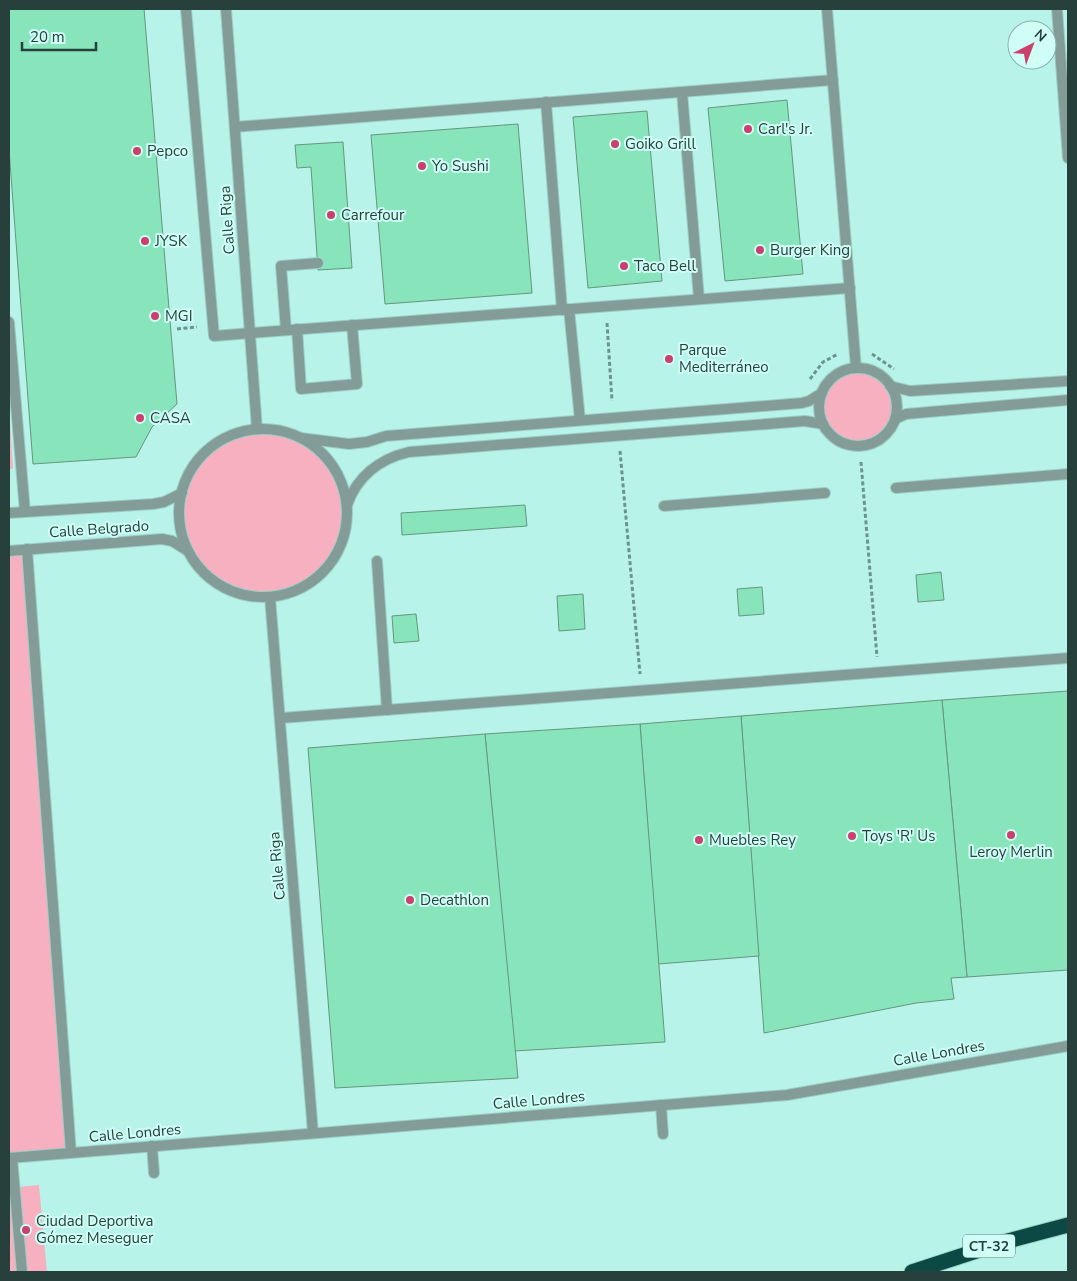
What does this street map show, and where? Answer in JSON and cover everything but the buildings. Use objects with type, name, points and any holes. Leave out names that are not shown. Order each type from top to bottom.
[{"type":"highway","name":"CT-32","points":[[912,1272],[995,1245],[1068,1225]]},
{"type":"street","points":[[186,9],[214,336],[850,288]]},
{"type":"street","name":"Calle Riga","points":[[226,9],[257,429]]},
{"type":"street","points":[[827,9],[856,368]]},
{"type":"street","points":[[1056,9],[1068,158]]},
{"type":"street","points":[[235,127],[833,80]]},
{"type":"street","points":[[682,92],[699,299]]},
{"type":"street","points":[[546,102],[566,309],[580,420]]},
{"type":"street","points":[[318,263],[281,266],[302,389],[357,384],[352,326]]},
{"type":"street","points":[[9,322],[20,474],[25,512]]},
{"type":"street","points":[[301,438],[359,444],[386,436],[802,402],[809,401],[822,393],[835,376],[856,368],[876,373],[890,386],[896,401],[895,419],[888,432],[881,438],[862,446],[850,445],[839,441],[830,434],[823,424],[820,414],[822,393]]},
{"type":"street","points":[[890,386],[910,391],[1068,382]]},
{"type":"street","points":[[895,419],[906,414],[1068,400]]},
{"type":"street","points":[[347,505],[358,482],[367,472],[393,457],[408,452],[805,421],[823,424]]},
{"type":"street","points":[[257,429],[286,432],[301,438],[326,457],[336,471],[343,486],[347,505],[345,532],[341,547],[324,572],[299,589],[270,597],[241,594],[227,589],[204,572],[188,551],[180,524],[182,493],[190,473],[207,451],[230,436],[257,429]]},
{"type":"street","points":[[896,488],[1068,474]]},
{"type":"street","name":"Calle Belgrado","points":[[9,514],[153,504],[164,502],[182,493]]},
{"type":"street","points":[[664,506],[825,493]]},
{"type":"street","name":"Calle Belgrado","points":[[9,551],[162,539],[172,541],[188,551]]},
{"type":"street","points":[[27,550],[71,1153]]},
{"type":"street","points":[[378,561],[387,710]]},
{"type":"street","name":"Calle Riga","points":[[270,597],[313,1133]]},
{"type":"street","points":[[281,718],[1068,658]]},
{"type":"street","name":"Calle Londres","points":[[10,1158],[787,1095],[1068,1046]]},
{"type":"street","points":[[661,1105],[663,1134]]},
{"type":"street","points":[[152,1146],[154,1173]]},
{"type":"street","points":[[10,1158],[22,1272]]},
{"type":"path","points":[[606,306],[612,402]]},
{"type":"path","points":[[864,352],[886,362],[897,372]]},
{"type":"path","points":[[807,384],[824,362],[842,353]]},
{"type":"path","points":[[620,450],[641,690]]},
{"type":"path","points":[[861,462],[878,672]]},
{"type":"shaded area","points":[[858,368],[873,371],[885,380],[894,392],[897,407],[894,422],[885,434],[873,443],[858,446],[843,443],[831,434],[822,422],[819,407],[822,392],[831,380],[843,371]]},
{"type":"shaded area","points":[[9,408],[13,469],[9,469]]},
{"type":"shaded area","points":[[263,429],[287,433],[303,439],[328,460],[337,473],[343,489],[347,513],[343,537],[337,553],[316,578],[303,587],[287,593],[263,597],[239,593],[223,587],[198,566],[189,553],[183,537],[179,513],[183,489],[189,473],[210,448],[223,439],[239,433]]},
{"type":"shaded area","points":[[27,549],[71,1153],[9,1158],[9,551]]},
{"type":"shaded area","name":"Ciudad Deportiva Gómez Meseguer","points":[[39,1185],[47,1272],[9,1272],[9,1188]]},
{"type":"place","name":"Carl's Jr.","points":[[748,129]]},
{"type":"place","name":"Goiko Grill","points":[[615,144]]},
{"type":"place","name":"Pepco","points":[[137,151]]},
{"type":"place","name":"Yo Sushi","points":[[422,166]]},
{"type":"place","name":"Carrefour","points":[[331,215]]},
{"type":"place","name":"JYSK","points":[[145,241]]},
{"type":"place","name":"Burger King","points":[[760,250]]},
{"type":"place","name":"Taco Bell","points":[[624,266]]},
{"type":"place","name":"MGI","points":[[155,316]]},
{"type":"place","name":"Parque Mediterráneo","points":[[669,359]]},
{"type":"place","name":"CASA","points":[[140,418]]},
{"type":"place","name":"Leroy Merlin","points":[[1011,835]]},
{"type":"place","name":"Toys 'R' Us","points":[[852,836]]},
{"type":"place","name":"Muebles Rey","points":[[699,840]]},
{"type":"place","name":"Decathlon","points":[[410,900]]},
{"type":"place","name":"Ciudad Deportiva Gómez Meseguer","points":[[26,1230]]}]
